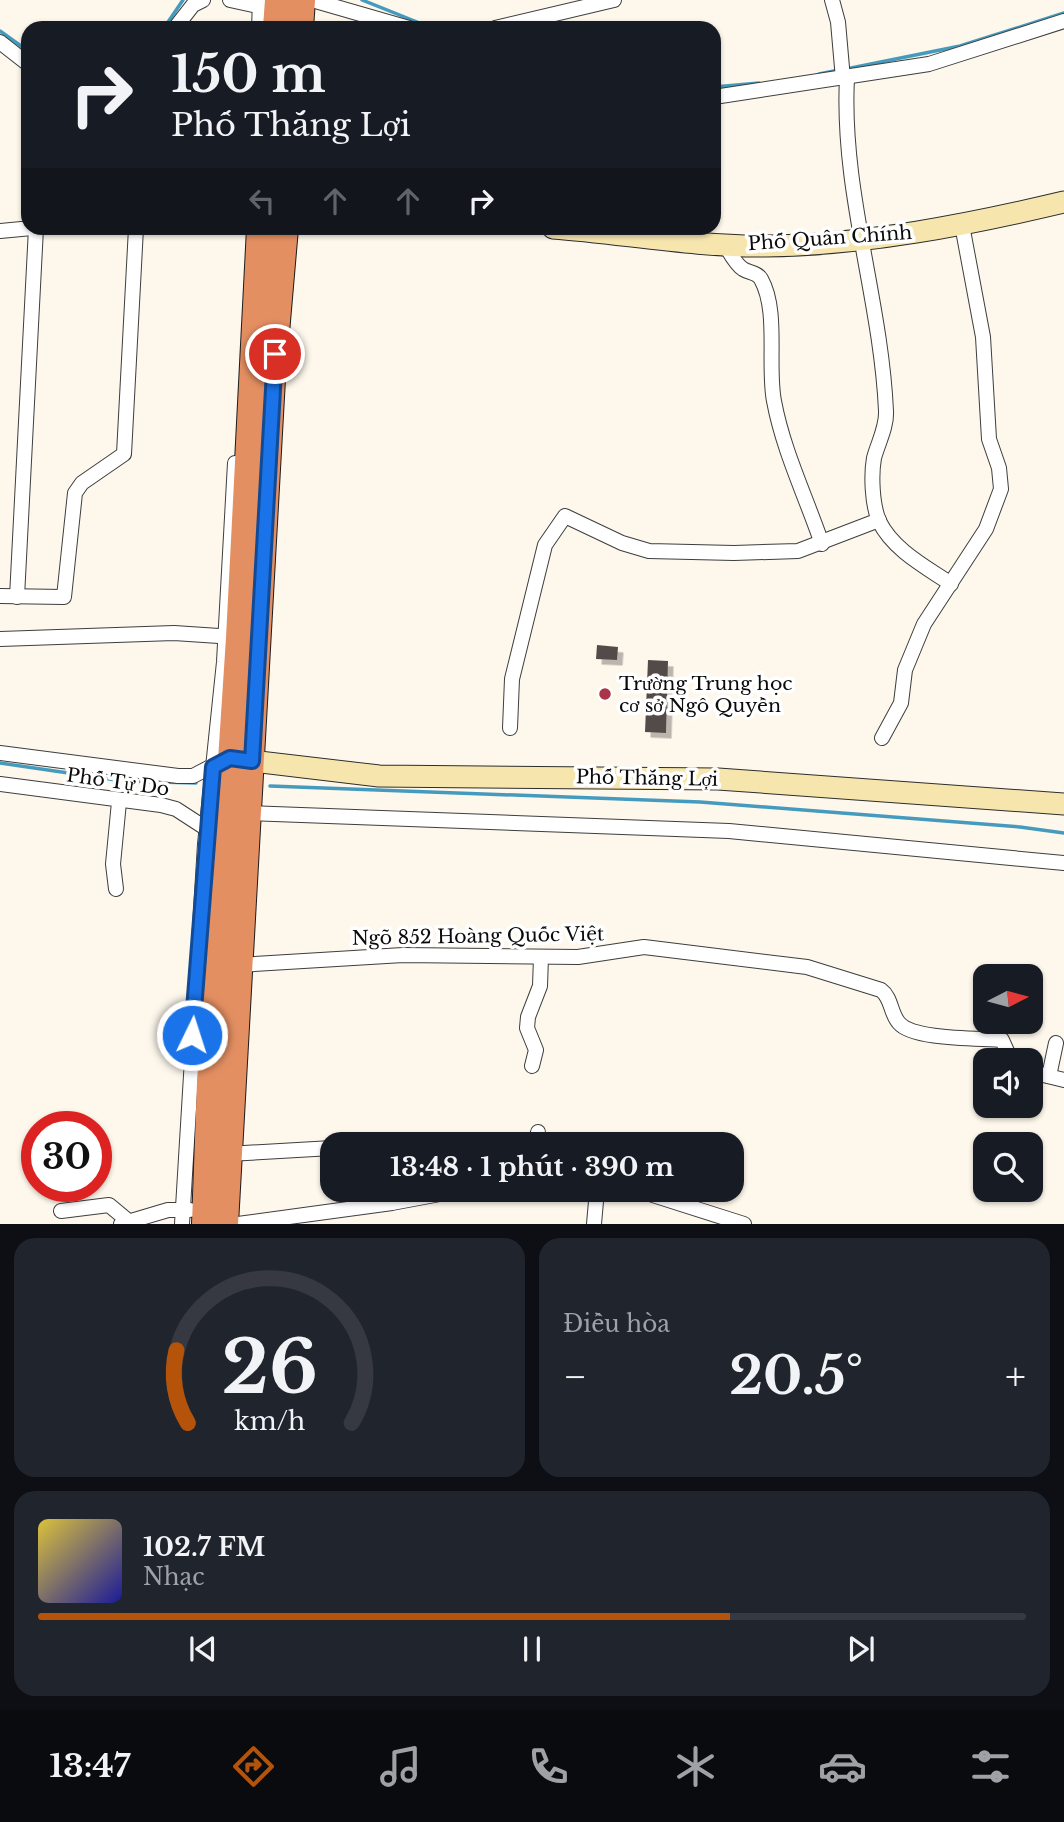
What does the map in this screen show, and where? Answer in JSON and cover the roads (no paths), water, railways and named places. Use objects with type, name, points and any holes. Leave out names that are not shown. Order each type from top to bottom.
[{"type":"highway","points":[[300,21],[302,0]]},
{"type":"highway","points":[[200,1218],[228,1154],[248,813],[232,762],[232,637],[260,235]]},
{"type":"highway","points":[[200,1218],[216,831],[232,762],[284,235]]},
{"type":"street","points":[[180,21],[193,5],[203,0]]},
{"type":"street","points":[[230,0],[268,12]]},
{"type":"street","points":[[312,0],[385,21]]},
{"type":"street","points":[[525,21],[614,0]]},
{"type":"street","points":[[832,0],[838,22],[844,74],[851,183],[870,278],[887,415],[874,459],[873,480],[879,520],[900,548],[951,584]]},
{"type":"street","points":[[721,96],[844,74],[929,64],[1064,21]]},
{"type":"street","points":[[0,42],[21,58]]},
{"type":"street","name":"Phố Quân Chính","points":[[633,235],[764,246],[861,238],[962,225],[1064,202]]},
{"type":"street","points":[[881,738],[901,703],[905,670],[924,624],[986,528],[1001,489],[999,468],[989,439],[983,337],[962,225]]},
{"type":"street","points":[[0,231],[21,229]]},
{"type":"street","points":[[17,597],[34,235]]},
{"type":"street","points":[[0,596],[64,597],[75,493],[82,483],[124,454],[136,235]]},
{"type":"street","points":[[0,639],[174,633],[232,637],[248,235]]},
{"type":"street","points":[[724,243],[739,266],[758,275],[762,281],[771,325],[770,371],[774,402],[789,454],[822,544]]},
{"type":"street","points":[[510,728],[512,679],[545,545],[565,516],[622,543],[649,551],[798,551],[879,520]]},
{"type":"street","points":[[0,754],[178,776],[193,776],[232,762]]},
{"type":"street","name":"Phố Thắng Lợi","points":[[232,762],[379,776],[718,779],[1064,804]]},
{"type":"street","name":"Phố Tự Do","points":[[0,784],[176,809],[216,831]]},
{"type":"street","points":[[116,889],[113,864],[119,802]]},
{"type":"street","points":[[248,813],[729,831],[1064,863]]},
{"type":"street","name":"Ngõ 852 Hoàng Quốc Việt","points":[[239,965],[402,955],[599,955],[644,947],[807,967],[881,990],[888,998],[898,1022],[905,1029],[937,1036],[1002,1040],[1006,1048]]},
{"type":"street","points":[[533,1066],[536,1050],[527,1028],[528,1017],[540,986],[541,957]]},
{"type":"street","points":[[1056,1043],[1057,1078]]},
{"type":"street","points":[[228,1154],[320,1149]]},
{"type":"street","points":[[237,1223],[397,1202]]},
{"type":"street","points":[[594,1223],[596,1202]]},
{"type":"street","points":[[676,1202],[744,1223]]},
{"type":"street","points":[[61,1211],[109,1205],[124,1222],[200,1218]]},
{"type":"waterway","points":[[169,21],[183,0]]},
{"type":"waterway","points":[[362,0],[414,21]]},
{"type":"waterway","points":[[846,69],[960,46],[1064,13]]},
{"type":"waterway","points":[[0,31],[21,46]]},
{"type":"waterway","points":[[819,74],[839,70]]},
{"type":"waterway","points":[[721,86],[759,83]]},
{"type":"waterway","points":[[0,763],[123,781],[196,783]]},
{"type":"waterway","points":[[270,786],[700,802],[1020,827],[1064,833]]},
{"type":"place","name":"Trường Trung học cơ sở Ngô Quyền","points":[[605,694]]}]
